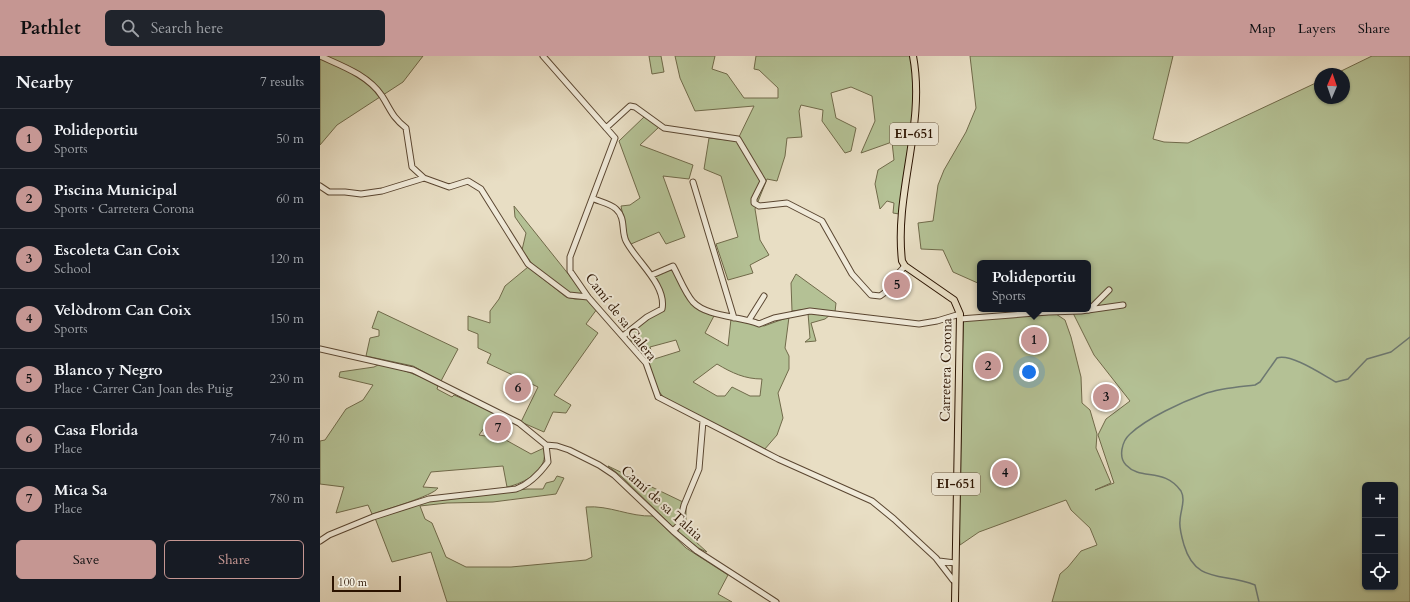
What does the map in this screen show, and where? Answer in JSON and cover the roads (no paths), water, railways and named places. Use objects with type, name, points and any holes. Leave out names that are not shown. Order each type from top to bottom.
[{"type":"main road","name":"EI-651","points":[[905,266],[902,255],[901,226],[904,192],[914,138],[917,102],[916,73],[913,56]]},
{"type":"main road","name":"Carretera Corona","points":[[905,266],[954,300],[960,316],[955,602]]},
{"type":"main road","name":"Carretera Corona","points":[[951,602],[955,567]]},
{"type":"street","points":[[320,56],[357,72],[381,95],[394,119],[406,128],[412,167],[424,178],[449,187],[468,181],[482,189],[528,264],[569,295],[588,297]]},
{"type":"street","name":"Camí de sa Galera","points":[[543,56],[615,138],[594,199],[570,257],[570,271],[588,297],[646,363],[658,397],[778,459],[872,501],[894,519],[939,561],[953,580]]},
{"type":"street","points":[[606,128],[630,106],[635,107],[664,128],[738,139],[763,181],[754,199],[754,203],[759,206],[787,203],[822,222],[852,274],[871,295],[880,296],[887,291],[896,276],[905,266]]},
{"type":"street","points":[[320,186],[329,192],[361,194],[382,191],[424,178]]},
{"type":"street","points":[[693,182],[734,318]]},
{"type":"street","points":[[594,199],[617,210],[622,218],[626,241],[652,275],[663,302],[662,309],[623,336]]},
{"type":"street","points":[[652,275],[673,266],[693,302],[705,310],[734,318],[749,320],[758,324],[774,318],[810,311],[919,324],[960,316],[1046,312]]},
{"type":"street","points":[[1091,308],[1109,290]]},
{"type":"street","points":[[749,320],[764,296]]},
{"type":"street","points":[[1091,310],[1123,305]]},
{"type":"street","points":[[320,349],[413,370],[519,423],[532,432],[546,445],[548,462],[542,470],[524,486],[516,489],[429,499],[373,517],[329,535],[320,541]]},
{"type":"street","points":[[673,531],[679,525],[684,505],[699,469],[703,421]]},
{"type":"street","name":"Camí de sa Talaia","points":[[546,445],[558,446],[568,450],[599,465],[614,475],[673,531],[697,551],[776,602]]},
{"type":"street","points":[[939,561],[955,567]]},
{"type":"street","points":[[944,568],[955,567]]},
{"type":"waterway","points":[[1259,602],[1255,585],[1204,572],[1189,558],[1181,533],[1180,517],[1183,502],[1181,491],[1167,479],[1132,470],[1126,465],[1122,458],[1122,449],[1127,437],[1146,422],[1186,401],[1216,390],[1255,385],[1260,382],[1277,358],[1283,357],[1298,362],[1336,382],[1348,379],[1367,359],[1391,352],[1410,337]]},
{"type":"place","name":"Blanco y Negro","points":[[897,285]]},
{"type":"place","name":"Polideportiu","points":[[1034,340]]},
{"type":"place","name":"Piscina Municipal","points":[[988,366]]},
{"type":"place","name":"Casa Florida","points":[[518,388]]},
{"type":"place","name":"Escoleta Can Coix","points":[[1106,397]]},
{"type":"place","name":"Mica Sa","points":[[498,428]]},
{"type":"place","name":"Velòdrom Can Coix","points":[[1005,473]]}]
